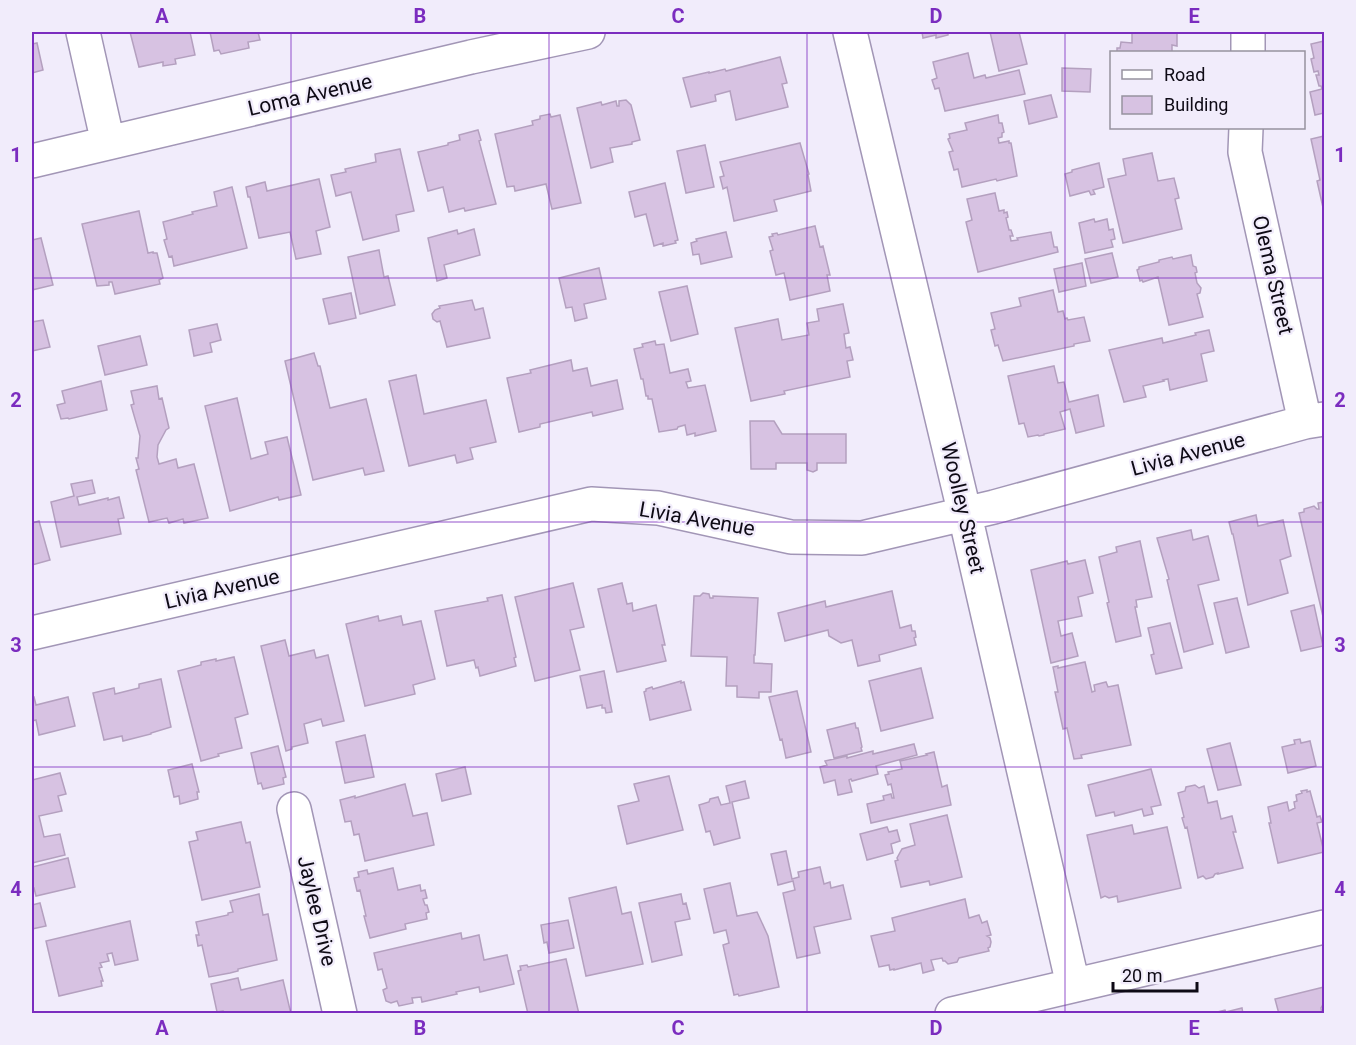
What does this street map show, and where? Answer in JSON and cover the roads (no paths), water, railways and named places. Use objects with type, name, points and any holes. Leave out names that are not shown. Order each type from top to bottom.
[{"type":"street","points":[[83,32],[108,143]]},
{"type":"street","name":"Loma Avenue","points":[[32,161],[108,143],[468,44],[588,32]]},
{"type":"street","name":"Woolley Street","points":[[849,32],[965,515],[1073,985]]},
{"type":"street","points":[[1248,32],[1248,51]]},
{"type":"street","name":"Olema Street","points":[[1246,129],[1245,152],[1315,420]]},
{"type":"street","name":"Livia Avenue","points":[[32,633],[591,504],[658,508],[791,537],[862,538],[965,515],[1315,420]]},
{"type":"street","name":"Jaylee Drive","points":[[294,809],[340,1014]]},
{"type":"street","points":[[952,1014],[1324,927]]}]
